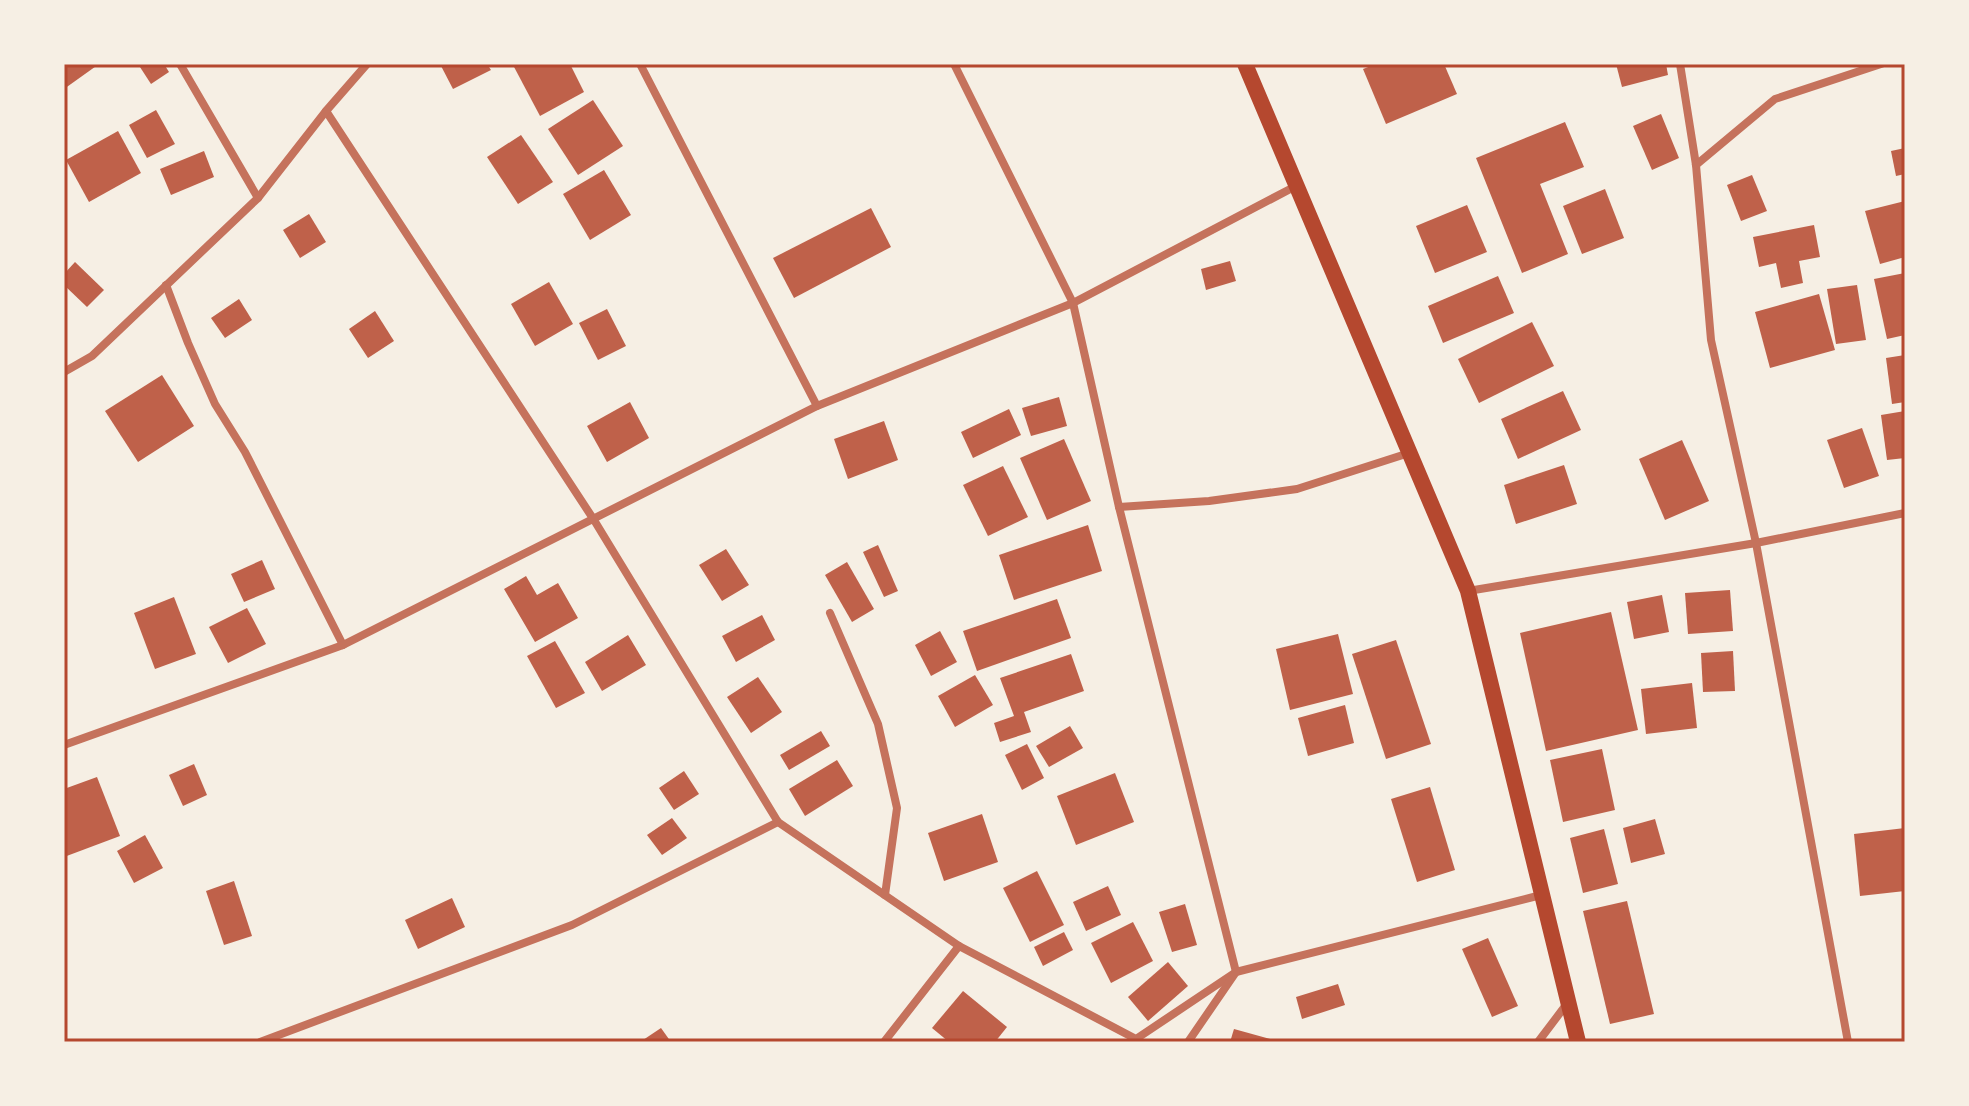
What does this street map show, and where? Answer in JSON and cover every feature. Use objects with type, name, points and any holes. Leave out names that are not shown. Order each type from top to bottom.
[{"type":"main road","points":[[1245,64],[1468,591],[1578,1042]]},
{"type":"street","points":[[180,64],[258,198]]},
{"type":"street","points":[[64,372],[92,356],[258,198],[367,64]]},
{"type":"street","points":[[640,64],[817,406]]},
{"type":"street","points":[[954,64],[1073,303],[1119,507],[1236,972],[1188,1042]]},
{"type":"street","points":[[1680,64],[1696,165],[1711,340],[1756,543],[1848,1042]]},
{"type":"street","points":[[1696,165],[1775,99],[1881,64]]},
{"type":"street","points":[[326,111],[594,520],[778,822],[959,946],[1136,1039],[1236,972],[1541,895]]},
{"type":"street","points":[[64,745],[343,645],[817,406],[1073,303],[1296,185]]},
{"type":"street","points":[[166,285],[215,404],[245,452],[343,645]]},
{"type":"street","points":[[1119,507],[1209,501],[1297,489],[1410,452]]},
{"type":"street","points":[[1468,591],[1756,543],[1905,513]]},
{"type":"street","points":[[830,613],[878,724],[897,808],[885,895]]},
{"type":"street","points":[[260,1042],[572,925],[778,822]]},
{"type":"street","points":[[884,1042],[959,946]]},
{"type":"street","points":[[1538,1042],[1569,1001]]},
{"type":"building","points":[[64,64],[99,64],[64,89]]},
{"type":"building","points":[[138,64],[164,64],[169,72],[151,84]]},
{"type":"building","points":[[440,64],[487,64],[491,70],[453,89]]},
{"type":"building","points":[[515,64],[570,64],[584,92],[540,116]]},
{"type":"building","points":[[1376,64],[1444,64],[1457,94],[1386,124],[1363,69]]},
{"type":"building","points":[[1616,64],[1666,64],[1668,75],[1622,87]]},
{"type":"building","points":[[593,100],[623,146],[578,175],[548,129]]},
{"type":"building","points":[[156,110],[175,144],[147,158],[129,125]]},
{"type":"building","points":[[1661,114],[1679,158],[1652,170],[1633,126]]},
{"type":"building","points":[[1565,122],[1584,167],[1540,184],[1568,254],[1522,273],[1476,158]]},
{"type":"building","points":[[118,131],[141,173],[89,202],[66,160]]},
{"type":"building","points":[[521,135],[553,182],[518,204],[487,157]]},
{"type":"building","points":[[1905,148],[1905,174],[1896,176],[1891,151]]},
{"type":"building","points":[[204,151],[214,177],[171,195],[160,169]]},
{"type":"building","points":[[604,170],[631,215],[590,240],[563,194]]},
{"type":"building","points":[[1752,175],[1767,211],[1741,221],[1727,185]]},
{"type":"building","points":[[1605,189],[1624,238],[1582,254],[1563,206]]},
{"type":"building","points":[[1905,201],[1905,257],[1880,264],[1865,211]]},
{"type":"building","points":[[1467,205],[1487,252],[1435,273],[1416,226]]},
{"type":"building","points":[[871,208],[891,247],[794,298],[773,258]]},
{"type":"building","points":[[309,214],[326,242],[300,258],[283,230]]},
{"type":"building","points":[[1814,225],[1820,257],[1799,261],[1803,283],[1781,288],[1776,263],[1759,267],[1753,237]]},
{"type":"building","points":[[1230,261],[1236,281],[1206,290],[1201,269]]},
{"type":"building","points":[[75,262],[104,290],[87,307],[64,285],[64,274]]},
{"type":"building","points":[[1905,273],[1905,335],[1887,339],[1874,279]]},
{"type":"building","points":[[1498,276],[1514,313],[1443,343],[1428,306]]},
{"type":"building","points":[[549,282],[573,324],[535,346],[511,304]]},
{"type":"building","points":[[1857,285],[1866,340],[1836,344],[1827,289]]},
{"type":"building","points":[[1819,294],[1835,350],[1770,368],[1755,312]]},
{"type":"building","points":[[239,299],[252,320],[225,338],[211,318]]},
{"type":"building","points":[[607,309],[626,346],[598,360],[579,323]]},
{"type":"building","points":[[375,311],[394,341],[368,358],[349,329]]},
{"type":"building","points":[[1532,322],[1554,366],[1479,403],[1458,359]]},
{"type":"building","points":[[1905,355],[1905,402],[1892,404],[1886,358]]},
{"type":"building","points":[[162,375],[194,426],[138,462],[105,411]]},
{"type":"building","points":[[1563,391],[1581,430],[1518,459],[1501,419]]},
{"type":"building","points":[[1059,397],[1067,426],[1031,436],[1022,408]]},
{"type":"building","points":[[630,402],[649,438],[607,462],[587,426]]},
{"type":"building","points":[[1009,409],[1021,435],[973,458],[961,432]]},
{"type":"building","points":[[1905,411],[1905,458],[1887,460],[1881,415]]},
{"type":"building","points":[[884,421],[898,460],[848,479],[834,439]]},
{"type":"building","points":[[1862,428],[1879,476],[1844,488],[1827,440]]},
{"type":"building","points":[[1064,439],[1091,501],[1047,520],[1020,458]]},
{"type":"building","points":[[1682,440],[1709,501],[1665,520],[1639,459]]},
{"type":"building","points":[[1564,465],[1577,504],[1516,524],[1504,485]]},
{"type":"building","points":[[1003,466],[1028,517],[988,536],[963,485]]},
{"type":"building","points":[[1088,525],[1102,571],[1014,600],[999,555]]},
{"type":"building","points":[[878,545],[898,591],[884,597],[863,552]]},
{"type":"building","points":[[726,549],[749,585],[722,601],[699,565]]},
{"type":"building","points":[[262,560],[275,589],[244,602],[231,574]]},
{"type":"building","points":[[847,562],[874,609],[852,622],[825,575]]},
{"type":"building","points":[[526,576],[537,595],[558,583],[578,618],[535,642],[504,589]]},
{"type":"building","points":[[1730,590],[1733,631],[1688,634],[1685,593]]},
{"type":"building","points":[[1662,595],[1669,632],[1634,639],[1627,602]]},
{"type":"building","points":[[174,597],[196,654],[155,669],[134,613]]},
{"type":"building","points":[[1057,599],[1071,638],[977,671],[963,631]]},
{"type":"building","points":[[247,608],[266,644],[228,663],[209,627]]},
{"type":"building","points":[[1611,612],[1638,730],[1546,751],[1520,633]]},
{"type":"building","points":[[762,615],[775,640],[736,662],[722,636]]},
{"type":"building","points":[[940,631],[957,662],[931,676],[915,645]]},
{"type":"building","points":[[1338,634],[1353,694],[1290,710],[1276,649]]},
{"type":"building","points":[[628,635],[646,665],[602,691],[585,662]]},
{"type":"building","points":[[1396,640],[1431,744],[1386,759],[1352,654]]},
{"type":"building","points":[[555,641],[585,693],[556,708],[527,656]]},
{"type":"building","points":[[1733,651],[1735,691],[1703,692],[1701,653]]},
{"type":"building","points":[[1071,654],[1084,691],[1024,712],[1031,732],[1000,742],[994,723],[1014,716],[1000,678]]},
{"type":"building","points":[[975,675],[993,705],[955,727],[938,696]]},
{"type":"building","points":[[758,677],[782,712],[751,733],[727,697]]},
{"type":"building","points":[[1692,683],[1697,728],[1646,734],[1641,689]]},
{"type":"building","points":[[1345,705],[1354,743],[1308,756],[1298,718]]},
{"type":"building","points":[[1070,726],[1083,748],[1049,767],[1036,746]]},
{"type":"building","points":[[821,731],[830,746],[789,770],[780,755]]},
{"type":"building","points":[[1027,744],[1044,778],[1022,790],[1005,755]]},
{"type":"building","points":[[1602,749],[1615,810],[1563,822],[1550,760]]},
{"type":"building","points":[[837,760],[853,786],[805,816],[789,789]]},
{"type":"building","points":[[194,764],[207,795],[183,806],[169,775]]},
{"type":"building","points":[[684,771],[699,794],[674,810],[659,788]]},
{"type":"building","points":[[1115,773],[1134,822],[1076,845],[1057,796]]},
{"type":"building","points":[[97,777],[120,836],[64,857],[64,789]]},
{"type":"building","points":[[1430,787],[1455,870],[1417,882],[1391,799]]},
{"type":"building","points":[[982,814],[998,862],[944,881],[928,833]]},
{"type":"building","points":[[672,818],[687,838],[662,855],[647,835]]},
{"type":"building","points":[[1655,819],[1665,854],[1631,863],[1623,828]]},
{"type":"building","points":[[1905,828],[1905,891],[1860,896],[1854,834]]},
{"type":"building","points":[[1604,829],[1618,884],[1583,893],[1570,838]]},
{"type":"building","points":[[145,835],[163,868],[134,883],[117,851]]},
{"type":"building","points":[[1037,871],[1064,925],[1030,942],[1003,888]]},
{"type":"building","points":[[234,881],[252,936],[224,945],[206,891]]},
{"type":"building","points":[[1108,886],[1121,915],[1086,931],[1073,902]]},
{"type":"building","points":[[452,898],[465,927],[418,949],[405,920]]},
{"type":"building","points":[[1627,901],[1654,1014],[1610,1024],[1583,911]]},
{"type":"building","points":[[1185,904],[1197,945],[1172,952],[1159,912]]},
{"type":"building","points":[[1133,922],[1153,961],[1111,983],[1091,943]]},
{"type":"building","points":[[1064,932],[1073,950],[1043,966],[1034,947]]},
{"type":"building","points":[[1488,938],[1518,1006],[1492,1017],[1462,949]]},
{"type":"building","points":[[1168,962],[1188,986],[1148,1021],[1128,997]]},
{"type":"building","points":[[1338,984],[1345,1005],[1302,1019],[1296,997]]},
{"type":"building","points":[[963,991],[1007,1027],[995,1042],[949,1042],[932,1028]]},
{"type":"building","points":[[661,1028],[671,1042],[640,1042]]},
{"type":"building","points":[[1234,1029],[1277,1041],[1277,1042],[1230,1042]]}]
